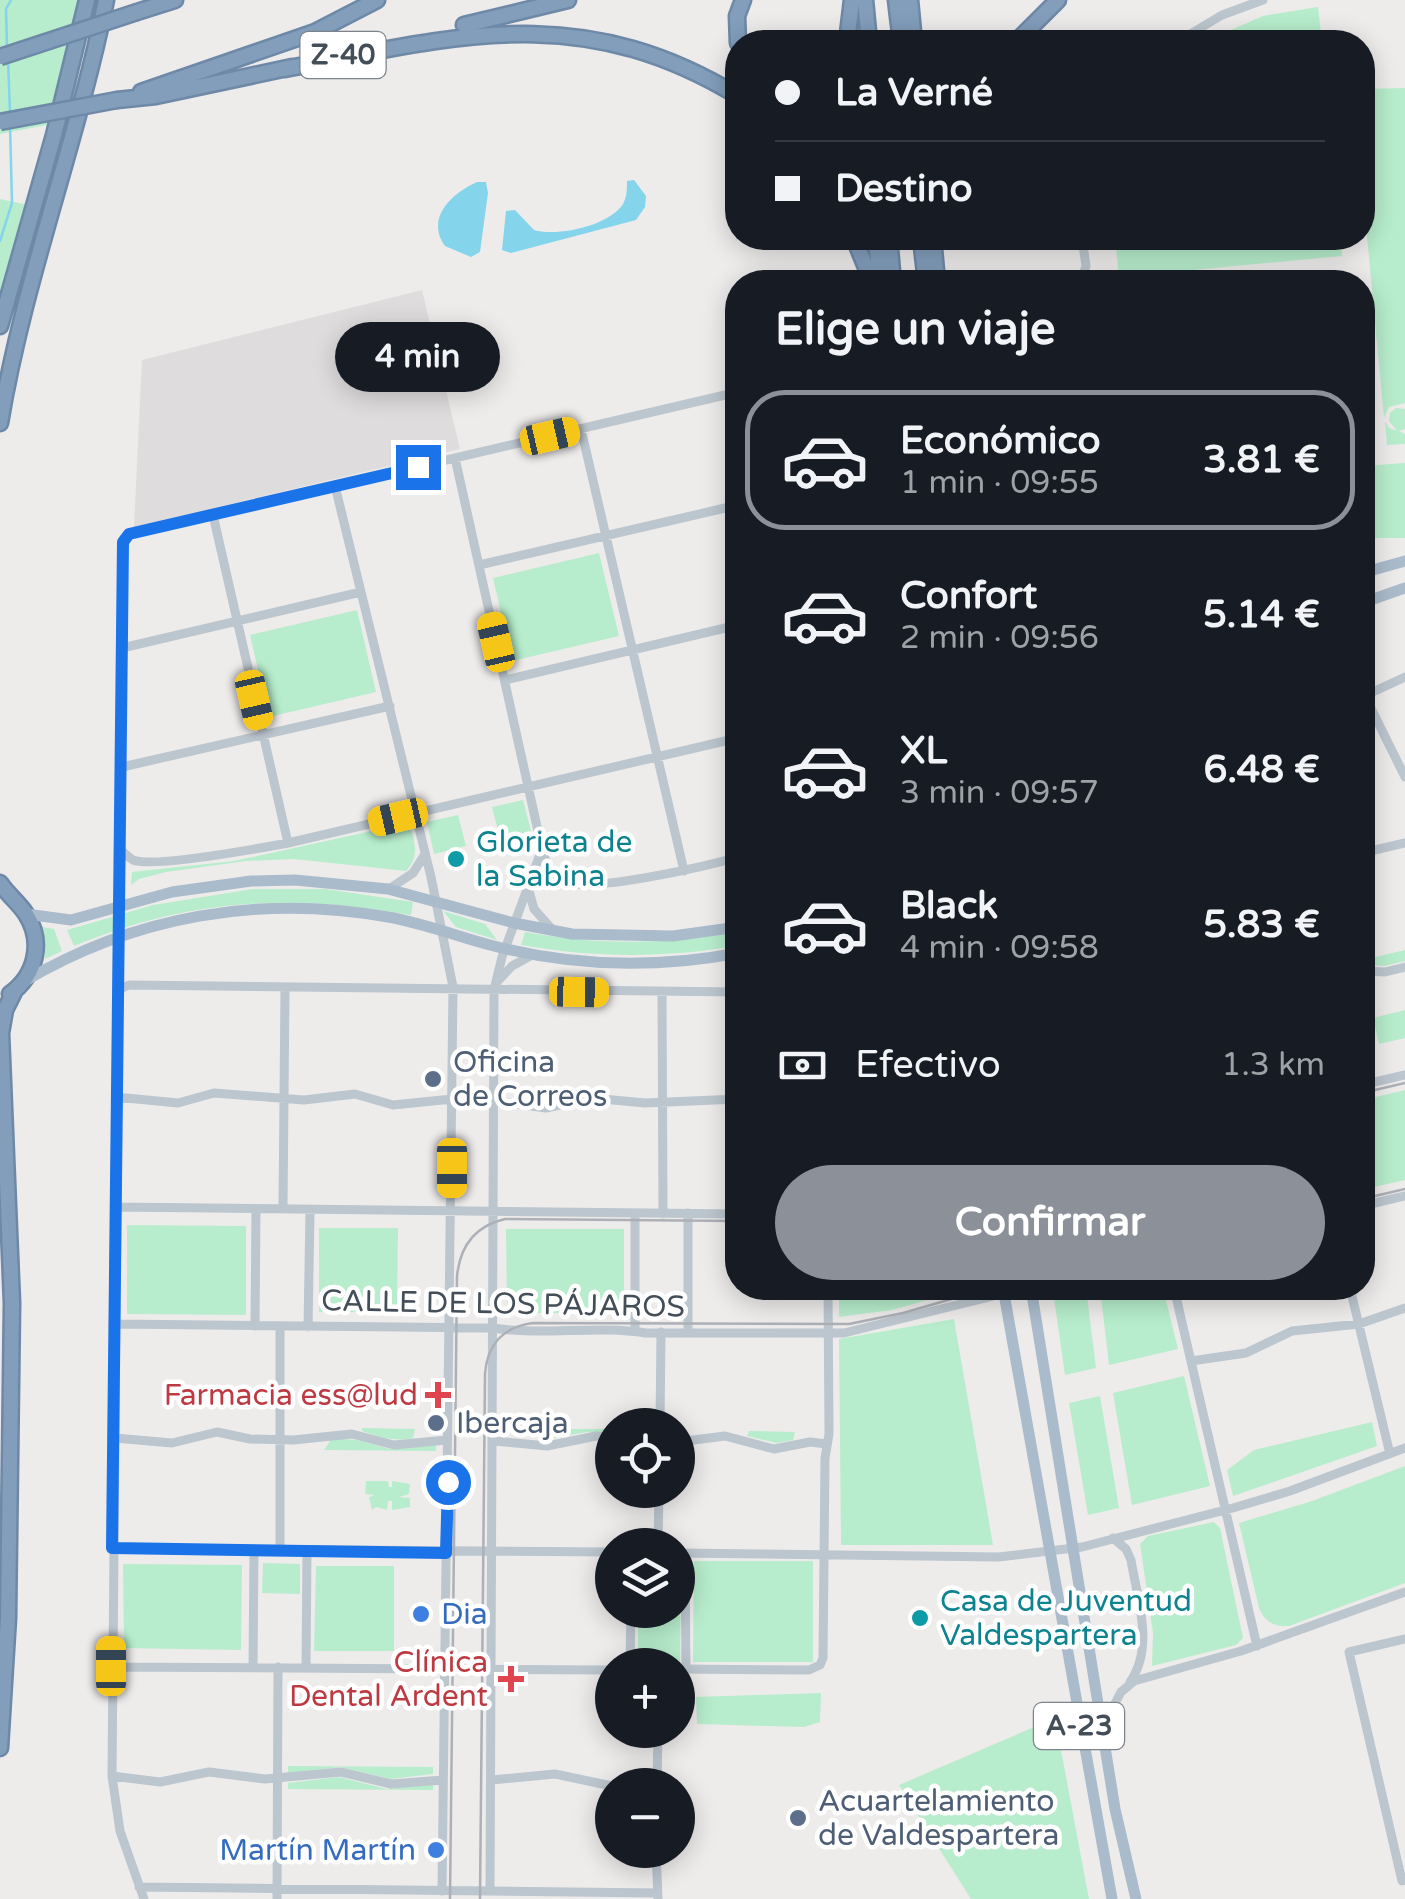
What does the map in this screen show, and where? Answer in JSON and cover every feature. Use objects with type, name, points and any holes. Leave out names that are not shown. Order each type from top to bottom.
[{"type":"highway","points":[[0,326],[87,0]]},
{"type":"highway","points":[[0,422],[9,368],[89,84],[106,0]]},
{"type":"highway","points":[[137,12],[164,0]]},
{"type":"highway","points":[[0,57],[176,0]]},
{"type":"highway","points":[[116,100],[315,32],[377,0]]},
{"type":"highway","name":"Z-40","points":[[0,122],[285,69],[568,0]]},
{"type":"highway","points":[[738,30],[737,16],[743,0]]},
{"type":"highway","points":[[848,30],[852,0]]},
{"type":"highway","points":[[852,0],[855,30]]},
{"type":"highway","points":[[865,0],[868,30]]},
{"type":"highway","points":[[896,0],[900,30]]},
{"type":"highway","points":[[910,0],[913,30]]},
{"type":"highway","points":[[1028,30],[1058,0]]},
{"type":"highway","points":[[285,69],[484,30],[559,29],[636,45],[676,60],[725,88]]},
{"type":"highway","points":[[0,883],[5,898],[26,914],[33,929],[36,953],[5,1010],[2,1025],[12,1303],[8,1618],[0,1748]]},
{"type":"highway","points":[[0,998],[19,986]]},
{"type":"main road","points":[[1375,569],[1405,561]]},
{"type":"main road","points":[[1375,598],[1405,588]]},
{"type":"main road","points":[[26,914],[71,920],[172,892],[251,881],[337,882],[436,899],[557,932],[642,937],[725,928]]},
{"type":"main road","points":[[19,986],[65,958],[157,924],[211,914],[297,906],[388,917],[577,963],[615,965],[725,955]]},
{"type":"main road","name":"A-23","points":[[1006,1300],[1112,1899]]},
{"type":"main road","points":[[1031,1300],[1115,1809],[1136,1899]]},
{"type":"street","points":[[1197,30],[1222,15],[1263,0]]},
{"type":"street","points":[[144,1899],[120,1831],[112,1776],[122,547],[129,534],[725,395]]},
{"type":"street","points":[[582,428],[684,871]]},
{"type":"street","points":[[455,458],[550,874],[564,883],[620,881],[725,860]]},
{"type":"street","points":[[335,486],[436,899],[453,988],[442,1891]]},
{"type":"street","points":[[479,565],[725,508]]},
{"type":"street","points":[[213,515],[288,843]]},
{"type":"street","points":[[122,648],[361,592]]},
{"type":"street","points":[[505,680],[725,628]]},
{"type":"street","points":[[1375,689],[1405,678]]},
{"type":"street","points":[[122,767],[390,706]]},
{"type":"street","points":[[1375,718],[1405,777]]},
{"type":"street","points":[[121,850],[131,859],[150,861],[288,843],[725,741]]},
{"type":"street","points":[[1375,850],[1405,843]]},
{"type":"street","points":[[490,1891],[495,987],[505,948],[542,849]]},
{"type":"street","points":[[388,889],[413,874],[425,854]]},
{"type":"street","points":[[529,886],[538,916],[557,932]]},
{"type":"street","points":[[495,987],[516,962],[534,954]]},
{"type":"street","points":[[1375,972],[1405,966]]},
{"type":"street","points":[[118,990],[129,984],[725,992]]},
{"type":"street","points":[[283,1209],[285,987]]},
{"type":"street","points":[[662,992],[662,1214]]},
{"type":"street","points":[[1375,1082],[1405,1075]]},
{"type":"street","points":[[116,1097],[178,1103],[214,1093],[314,1100],[355,1094],[393,1105],[452,1099]]},
{"type":"street","points":[[494,1101],[546,1108],[592,1098],[662,1103],[725,1100]]},
{"type":"street","points":[[1375,1203],[1405,1196]]},
{"type":"street","points":[[115,1208],[725,1214]]},
{"type":"street","points":[[254,1326],[256,1209]]},
{"type":"street","points":[[308,1327],[310,1212]]},
{"type":"street","points":[[688,1213],[688,1332]]},
{"type":"street","points":[[635,1214],[635,1331]]},
{"type":"street","points":[[695,1669],[809,1670],[820,1665],[824,1652],[828,1300]]},
{"type":"street","name":"CALLE DE LOS PÁJAROS","points":[[116,1324],[827,1334],[891,1323],[967,1300]]},
{"type":"street","points":[[1177,1300],[1257,1646]]},
{"type":"street","points":[[1353,1300],[1390,1454]]},
{"type":"street","points":[[1191,1360],[1246,1354],[1292,1331],[1358,1324],[1405,1308]]},
{"type":"street","points":[[280,1326],[280,1550]]},
{"type":"street","points":[[660,1332],[660,1408]]},
{"type":"street","points":[[115,1438],[172,1443],[217,1432],[280,1440],[338,1434],[394,1445],[447,1440]]},
{"type":"street","points":[[494,1441],[547,1446],[595,1436]]},
{"type":"street","points":[[695,1440],[725,1436],[774,1448],[810,1442],[827,1444]]},
{"type":"street","points":[[695,1554],[998,1557],[1050,1553],[1290,1491],[1405,1448]]},
{"type":"street","points":[[1102,1729],[1110,1709],[1139,1667],[1143,1633],[1131,1560],[1114,1538]]},
{"type":"street","points":[[112,1548],[595,1552]]},
{"type":"street","points":[[253,1667],[254,1550]]},
{"type":"street","points":[[306,1551],[306,1667]]},
{"type":"street","points":[[1128,1684],[1257,1646],[1405,1592]]},
{"type":"street","points":[[1405,1639],[1349,1652],[1405,1880]]},
{"type":"street","points":[[111,1666],[595,1670]]},
{"type":"street","points":[[277,1894],[278,1667]]},
{"type":"street","points":[[112,1776],[168,1782],[220,1771],[250,1778],[341,1772],[391,1784],[444,1780]]},
{"type":"street","points":[[491,1780],[555,1774],[595,1782]]},
{"type":"street","points":[[139,1887],[277,1894],[490,1891],[657,1896],[656,1868]]},
{"type":"shaded area","points":[[422,290],[460,449],[134,527],[142,360]]},
{"type":"green space","points":[[0,0],[83,0],[52,124],[0,134]]},
{"type":"green space","points":[[1318,7],[1321,30],[1231,30],[1263,16]]},
{"type":"green space","points":[[1405,88],[1405,403],[1389,407],[1384,418],[1375,322],[1375,270],[1370,270],[1368,250],[1375,250],[1375,89]]},
{"type":"green space","points":[[0,199],[29,205],[0,310]]},
{"type":"green space","points":[[1116,250],[1341,250],[1342,256],[1193,270],[1118,270]]},
{"type":"green space","points":[[1396,408],[1405,409],[1405,429],[1399,431],[1405,434],[1405,444],[1387,445],[1385,421],[1397,431],[1389,421]]},
{"type":"green space","points":[[1405,463],[1405,538],[1375,538],[1375,465]]},
{"type":"green space","points":[[599,553],[619,636],[512,661],[493,578]]},
{"type":"green space","points":[[357,610],[376,692],[269,717],[250,635]]},
{"type":"green space","points":[[523,800],[531,831],[500,838],[492,807]]},
{"type":"green space","points":[[458,815],[466,846],[434,854],[427,822]]},
{"type":"green space","points":[[404,824],[411,829],[415,846],[413,862],[406,871],[294,859],[246,861],[166,872],[131,885],[132,872],[234,861]]},
{"type":"green space","points":[[253,889],[325,889],[413,902],[411,915],[281,903],[199,910],[116,930],[74,946],[67,930],[153,905]]},
{"type":"green space","points":[[443,911],[485,924],[497,940],[456,927]]},
{"type":"green space","points":[[42,927],[54,929],[62,951],[45,959]]},
{"type":"green space","points":[[525,932],[631,942],[725,934],[725,948],[683,953],[602,954],[521,945]]},
{"type":"green space","points":[[1405,950],[1405,961],[1384,966],[1375,965],[1375,957]]},
{"type":"green space","points":[[1405,1010],[1405,1038],[1379,1044],[1375,1018]]},
{"type":"green space","points":[[1405,1090],[1405,1180],[1375,1187],[1375,1097]]},
{"type":"green space","points":[[127,1225],[246,1226],[246,1315],[127,1314]]},
{"type":"green space","points":[[319,1228],[398,1228],[397,1312],[319,1312]]},
{"type":"green space","points":[[506,1229],[624,1229],[624,1313],[507,1313]]},
{"type":"green space","points":[[839,1300],[927,1300],[892,1310],[839,1317]]},
{"type":"green space","points":[[1054,1300],[1088,1300],[1096,1368],[1065,1375]]},
{"type":"green space","points":[[1101,1300],[1166,1300],[1178,1349],[1109,1365]]},
{"type":"green space","points":[[954,1319],[993,1545],[841,1545],[839,1339]]},
{"type":"green space","points":[[1184,1376],[1210,1486],[1132,1505],[1113,1393]]},
{"type":"green space","points":[[1100,1396],[1119,1508],[1088,1515],[1069,1403]]},
{"type":"green space","points":[[1372,1422],[1377,1446],[1233,1496],[1227,1470],[1254,1450]]},
{"type":"green space","points":[[362,1428],[415,1429],[413,1438],[399,1439],[374,1435]]},
{"type":"green space","points":[[546,1429],[595,1429],[595,1432],[539,1441]]},
{"type":"green space","points":[[749,1431],[795,1432],[793,1440],[777,1443],[747,1436]]},
{"type":"green space","points":[[332,1438],[390,1449],[436,1444],[436,1451],[324,1450]]},
{"type":"green space","points":[[1405,1466],[1405,1583],[1289,1626],[1267,1620],[1259,1608],[1239,1523]]},
{"type":"green space","points":[[366,1481],[388,1481],[389,1487],[392,1481],[410,1484],[409,1494],[399,1497],[410,1498],[410,1507],[392,1510],[392,1501],[388,1501],[387,1510],[372,1510],[369,1497],[375,1495],[365,1494]]},
{"type":"green space","points":[[1214,1522],[1220,1528],[1243,1638],[1236,1645],[1152,1666],[1153,1633],[1140,1544],[1148,1536]]},
{"type":"green space","points":[[695,1561],[813,1561],[813,1662],[695,1662]]},
{"type":"green space","points":[[263,1563],[300,1564],[300,1594],[262,1593]]},
{"type":"green space","points":[[123,1564],[242,1565],[241,1650],[124,1648]]},
{"type":"green space","points":[[316,1566],[394,1566],[394,1651],[314,1651]]},
{"type":"green space","points":[[638,1628],[680,1628],[680,1648],[638,1648]]},
{"type":"green space","points":[[821,1693],[820,1722],[804,1727],[697,1724],[696,1697]]},
{"type":"green space","points":[[1055,1718],[1089,1899],[971,1899],[899,1785]]},
{"type":"green space","points":[[288,1766],[433,1767],[433,1774],[391,1779],[341,1767],[288,1773]]},
{"type":"green space","points":[[339,1777],[387,1789],[433,1784],[433,1790],[288,1789],[288,1783]]},
{"type":"water","points":[[634,180],[646,196],[645,207],[636,220],[511,253],[502,250],[506,211],[515,210],[534,230],[582,228],[616,212],[625,199],[627,181]]},
{"type":"water","points":[[477,182],[486,182],[488,193],[480,252],[471,257],[445,246],[438,226],[451,200]]},
{"type":"waterway","points":[[7,47],[6,9],[11,0]]},
{"type":"waterway","points":[[8,60],[10,112]]},
{"type":"waterway","points":[[0,241],[12,203],[10,125]]},
{"type":"tram line","points":[[1375,1090],[1405,1083]]},
{"type":"tram line","points":[[1375,1196],[1405,1189]]},
{"type":"tram line","points":[[450,1899],[457,1276],[462,1255],[477,1232],[505,1219],[725,1221]]},
{"type":"tram line","points":[[480,1899],[485,1374],[489,1354],[498,1339],[533,1323],[849,1324],[948,1300]]},
{"type":"place","name":"Glorieta de la Sabina","points":[[456,859]]},
{"type":"place","name":"Oficina de Correos","points":[[433,1079]]},
{"type":"place","name":"Farmacia ess@lud","points":[[438,1395]]},
{"type":"place","name":"Ibercaja","points":[[436,1423]]},
{"type":"place","name":"Dia","points":[[421,1614]]},
{"type":"place","name":"Casa de Juventud Valdespartera","points":[[920,1618]]},
{"type":"place","name":"Clínica Dental Ardent","points":[[511,1679]]},
{"type":"place","name":"Acuartelamiento de Valdespartera","points":[[798,1818]]},
{"type":"place","name":"Martín Martín","points":[[436,1850]]},
{"type":"route","points":[[418,467],[129,534],[123,542],[112,1548],[446,1553],[448,1482]]}]
